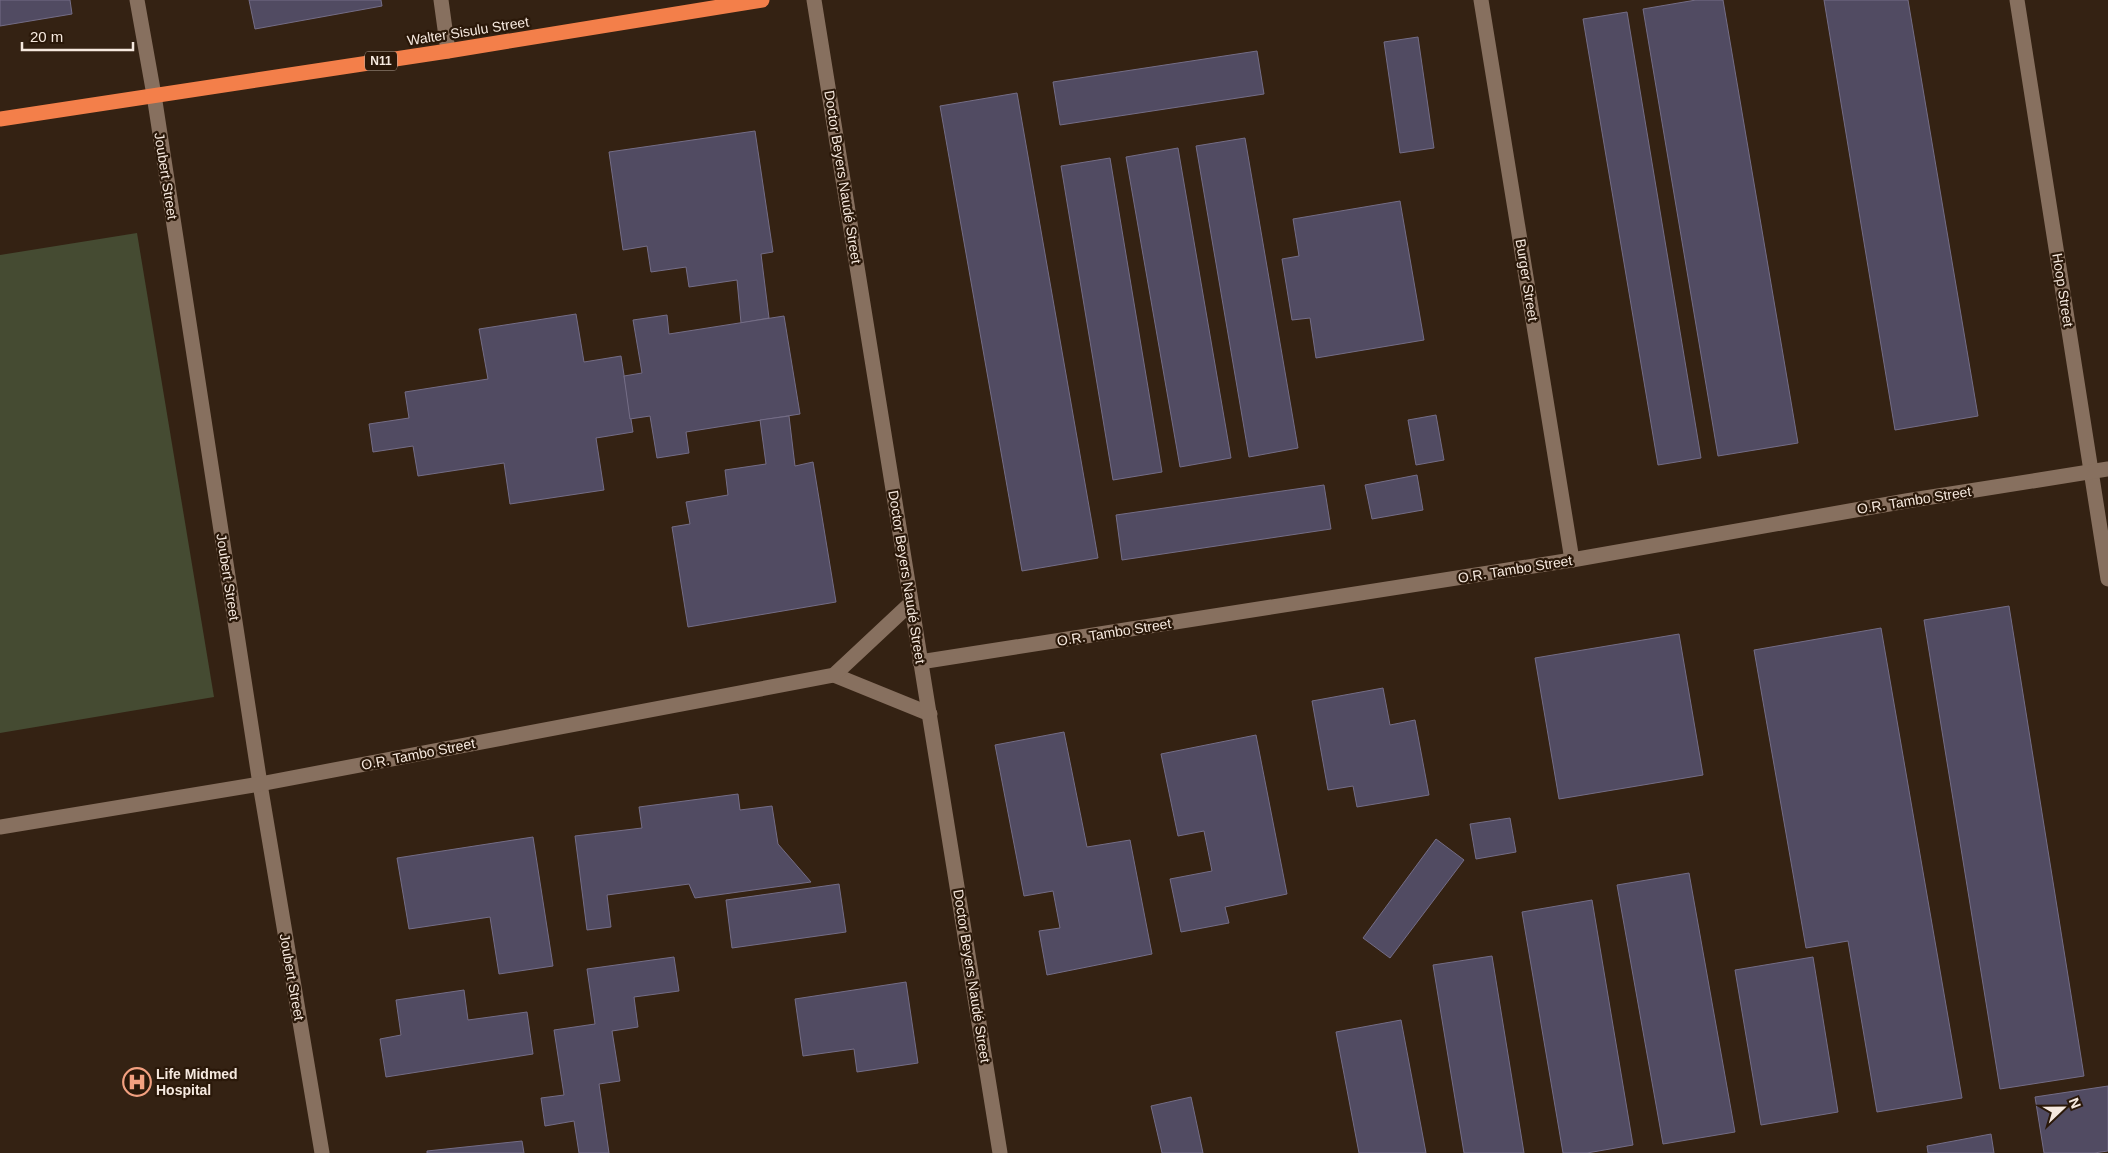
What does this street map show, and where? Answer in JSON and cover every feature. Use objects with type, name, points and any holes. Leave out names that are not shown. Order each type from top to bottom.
[{"type":"highway","name":"Walter Sisulu Street","points":[[0,119],[448,51],[762,0]]},
{"type":"street","name":"Joubert Street","points":[[137,0],[154,95],[260,784],[322,1153]]},
{"type":"street","points":[[442,0],[448,51]]},
{"type":"street","name":"Doctor Beyers Naudé Street","points":[[814,0],[1000,1153]]},
{"type":"street","name":"Burger Street","points":[[1481,0],[1572,560]]},
{"type":"street","name":"Hoop Street","points":[[2017,0],[2108,579]]},
{"type":"street","name":"O.R. Tambo Street","points":[[920,662],[1572,560],[1906,501],[2108,469]]},
{"type":"street","points":[[911,603],[834,675],[930,714]]},
{"type":"street","name":"O.R. Tambo Street","points":[[0,827],[260,784],[834,675]]},
{"type":"green space","points":[[137,233],[214,697],[0,733],[0,255]]},
{"type":"building","points":[[0,0],[70,0],[72,14],[0,26]]},
{"type":"building","points":[[249,0],[381,0],[382,6],[255,29]]},
{"type":"building","points":[[1696,0],[1723,0],[1798,443],[1718,456],[1643,9]]},
{"type":"building","points":[[1824,0],[1908,0],[1978,416],[1895,430]]},
{"type":"building","points":[[1627,12],[1701,458],[1658,465],[1583,19]]},
{"type":"building","points":[[1418,37],[1434,148],[1400,153],[1384,42]]},
{"type":"building","points":[[1257,51],[1264,94],[1060,125],[1053,82]]},
{"type":"building","points":[[1017,93],[1098,558],[1022,571],[940,106]]},
{"type":"building","points":[[755,131],[773,252],[761,254],[769,318],[741,323],[737,280],[689,287],[686,267],[651,272],[647,246],[623,250],[609,152]]},
{"type":"building","points":[[1245,138],[1298,448],[1249,457],[1196,146]]},
{"type":"building","points":[[1178,148],[1231,458],[1180,467],[1126,157]]},
{"type":"building","points":[[1110,158],[1162,472],[1113,480],[1061,166]]},
{"type":"building","points":[[1400,201],[1424,340],[1316,358],[1310,318],[1292,320],[1282,259],[1299,256],[1293,219]]},
{"type":"building","points":[[576,314],[584,362],[621,356],[633,432],[596,438],[604,490],[510,504],[504,463],[418,476],[413,446],[373,452],[369,424],[409,418],[405,392],[488,379],[479,329]]},
{"type":"building","points":[[667,315],[669,334],[784,316],[800,414],[686,432],[689,453],[657,458],[650,416],[630,419],[624,376],[642,373],[633,320]]},
{"type":"building","points":[[1436,415],[1444,460],[1416,465],[1408,420]]},
{"type":"building","points":[[789,416],[795,466],[813,462],[836,602],[688,627],[672,527],[690,524],[686,502],[728,495],[725,470],[766,464],[760,420]]},
{"type":"building","points":[[1417,475],[1423,510],[1372,519],[1365,485]]},
{"type":"building","points":[[1324,485],[1331,529],[1122,560],[1116,515]]},
{"type":"building","points":[[2009,606],[2084,1076],[2000,1089],[1924,620]]},
{"type":"building","points":[[1881,628],[1962,1098],[1877,1112],[1848,941],[1806,948],[1754,650]]},
{"type":"building","points":[[1679,634],[1703,775],[1559,799],[1535,658]]},
{"type":"building","points":[[1383,688],[1390,725],[1415,720],[1429,795],[1357,807],[1353,786],[1328,790],[1312,701]]},
{"type":"building","points":[[1064,732],[1087,847],[1130,840],[1152,954],[1047,975],[1039,931],[1060,928],[1053,891],[1024,896],[995,745]]},
{"type":"building","points":[[1256,735],[1287,894],[1225,907],[1229,923],[1181,932],[1170,879],[1212,871],[1204,831],[1178,836],[1161,754]]},
{"type":"building","points":[[738,794],[740,810],[772,806],[778,844],[811,882],[695,898],[689,884],[607,895],[611,927],[587,930],[575,836],[642,828],[639,807]]},
{"type":"building","points":[[1510,818],[1516,852],[1476,859],[1470,824]]},
{"type":"building","points":[[533,837],[553,966],[499,974],[490,917],[409,929],[397,858]]},
{"type":"building","points":[[1436,839],[1464,860],[1390,958],[1363,938]]},
{"type":"building","points":[[1689,873],[1735,1132],[1663,1144],[1617,885]]},
{"type":"building","points":[[839,884],[846,932],[732,948],[726,900]]},
{"type":"building","points":[[1592,900],[1633,1145],[1587,1153],[1563,1153],[1522,912]]},
{"type":"building","points":[[1492,956],[1524,1153],[1464,1153],[1433,965]]},
{"type":"building","points":[[674,957],[679,991],[634,997],[638,1027],[612,1031],[620,1081],[599,1084],[609,1153],[579,1153],[574,1121],[545,1126],[541,1098],[564,1095],[554,1030],[595,1024],[587,969]]},
{"type":"building","points":[[1813,957],[1838,1112],[1761,1125],[1735,970]]},
{"type":"building","points":[[906,982],[918,1063],[857,1072],[854,1049],[803,1056],[795,999]]},
{"type":"building","points":[[464,990],[468,1020],[527,1012],[533,1054],[386,1077],[380,1039],[401,1035],[396,1000]]},
{"type":"building","points":[[1401,1020],[1426,1153],[1359,1153],[1336,1032]]},
{"type":"building","points":[[2108,1086],[2108,1151],[2094,1153],[2044,1153],[2035,1097]]},
{"type":"building","points":[[1191,1097],[1203,1153],[1162,1153],[1151,1106]]},
{"type":"building","points":[[1991,1134],[1994,1153],[1928,1153],[1927,1146]]},
{"type":"building","points":[[522,1141],[524,1153],[427,1153],[427,1151]]},
{"type":"place","name":"Life Midmed Hospital","points":[[137,1082]]}]
